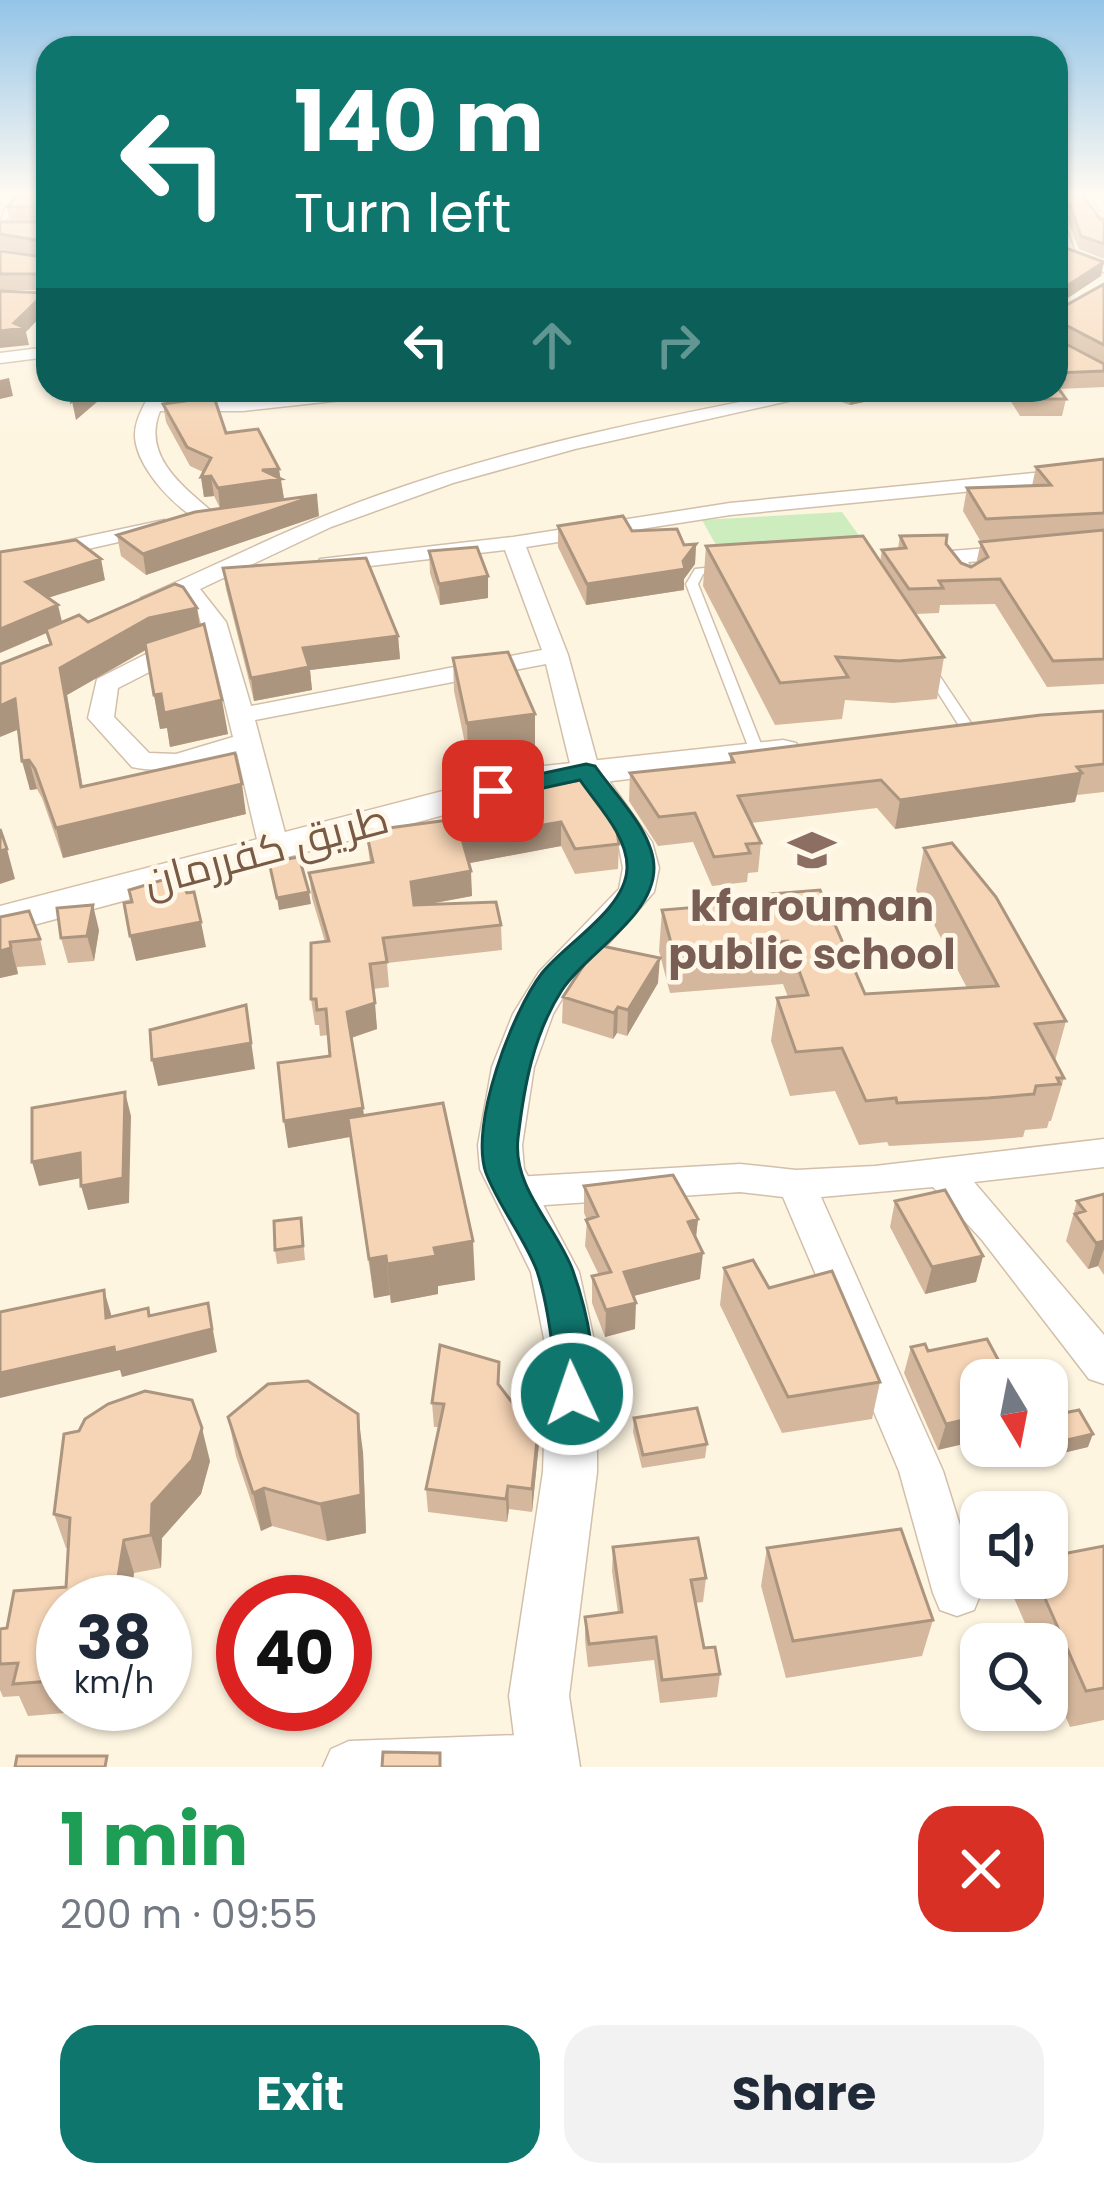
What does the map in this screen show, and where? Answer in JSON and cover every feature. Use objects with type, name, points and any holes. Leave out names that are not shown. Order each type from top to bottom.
[{"type":"main road","points":[[922,737],[1015,728]]},
{"type":"main road","name":"طريق كفررمان","points":[[0,920],[535,779],[828,747]]},
{"type":"street","points":[[0,358],[36,354]]},
{"type":"street","points":[[0,562],[220,518],[177,492],[146,446],[144,430],[155,402]]},
{"type":"street","points":[[200,402],[243,406],[279,402]]},
{"type":"street","points":[[122,615],[324,523],[408,494],[658,424],[768,402]]},
{"type":"street","points":[[214,575],[513,543],[730,509],[1104,472]]},
{"type":"street","points":[[300,507],[408,494]]},
{"type":"street","points":[[349,1767],[548,1763],[539,1696],[570,1472],[572,1354],[555,1272],[502,1169],[500,1145],[522,1039],[553,981],[635,892],[640,868],[635,842],[586,772],[556,655],[513,543]]},
{"type":"street","points":[[968,580],[956,565],[959,556],[1042,551]]},
{"type":"street","points":[[187,587],[214,622],[222,642],[274,848]]},
{"type":"street","points":[[222,642],[165,654],[106,684],[101,718],[142,761],[177,762],[245,728],[556,655]]},
{"type":"street","points":[[515,1192],[740,1178],[796,1184],[942,1173],[1104,1153]]},
{"type":"street","points":[[942,1173],[996,1229],[1104,1366]]},
{"type":"street","points":[[796,1184],[921,1471],[957,1593]]},
{"type":"lane","points":[[742,568],[699,571],[692,584],[758,754]]},
{"type":"lane","points":[[922,657],[970,732]]},
{"type":"green space","points":[[842,512],[863,541],[721,554],[702,520]]},
{"type":"building","points":[[1104,284],[1104,345],[1068,326],[1068,304]]},
{"type":"building","points":[[0,291],[36,293],[36,302],[14,323],[25,328],[0,331]]},
{"type":"building","points":[[1068,345],[1104,364],[1104,371],[1068,372]]},
{"type":"building","points":[[216,402],[226,433],[258,429],[279,469],[262,470],[281,479],[218,488],[211,476],[201,477],[211,458],[187,447],[163,404]]},
{"type":"building","points":[[1104,459],[1104,513],[986,519],[967,488],[1051,485],[1036,467]]},
{"type":"building","points":[[317,495],[143,554],[117,535],[195,512]]},
{"type":"building","points":[[623,516],[632,531],[677,529],[684,545],[696,544],[683,561],[685,569],[587,584],[558,526]]},
{"type":"building","points":[[1104,530],[1104,659],[1053,661],[1000,579],[939,581],[943,588],[909,589],[882,550],[906,548],[900,536],[947,535],[946,544],[961,563],[971,567],[988,557],[980,542]]},
{"type":"building","points":[[863,536],[944,657],[899,661],[836,657],[848,677],[780,683],[706,546]]},
{"type":"building","points":[[76,540],[101,559],[26,582],[58,605],[0,629],[0,552]]},
{"type":"building","points":[[477,547],[488,576],[439,584],[429,551]]},
{"type":"building","points":[[366,558],[398,636],[303,648],[309,667],[251,678],[223,568]]},
{"type":"building","points":[[175,584],[183,587],[197,608],[149,618],[60,668],[81,787],[235,753],[242,784],[56,828],[35,769],[29,760],[22,761],[15,699],[0,706],[0,664],[51,644],[46,629],[79,615],[88,622]]},
{"type":"building","points":[[204,624],[222,700],[164,713],[161,694],[154,695],[145,643]]},
{"type":"building","points":[[508,652],[535,714],[467,723],[453,658]]},
{"type":"building","points":[[1104,711],[1104,764],[1077,767],[1082,773],[900,800],[881,780],[738,796],[761,843],[746,844],[750,853],[714,857],[695,813],[659,817],[630,773],[734,762],[730,754]]},
{"type":"building","points":[[586,779],[615,819],[619,844],[575,849],[561,822],[464,839],[458,825],[471,871],[411,882],[414,905],[496,902],[501,925],[383,938],[387,962],[370,964],[375,1003],[347,1012],[363,1108],[284,1121],[278,1063],[330,1056],[326,1009],[317,1010],[316,999],[311,999],[311,943],[329,941],[309,873],[373,862],[366,831],[456,819],[450,805]]},
{"type":"building","points":[[952,843],[996,897],[1066,1021],[1035,1024],[1064,1078],[1057,1078],[1060,1084],[1036,1086],[1034,1094],[866,1101],[842,1048],[796,1052],[777,998],[808,995],[788,941],[673,950],[662,910],[773,901],[770,894],[820,890],[865,994],[998,986],[924,848]]},
{"type":"building","points":[[299,857],[309,892],[277,898],[269,862]]},
{"type":"building","points":[[176,876],[187,893],[194,892],[201,922],[130,936],[124,903],[132,902],[129,890]]},
{"type":"building","points":[[93,905],[87,936],[61,938],[57,908]]},
{"type":"building","points":[[29,911],[40,939],[10,942],[11,948],[0,951],[0,917]]},
{"type":"building","points":[[597,945],[660,958],[628,1010],[618,1007],[614,1013],[563,997]]},
{"type":"building","points":[[246,1005],[251,1043],[152,1060],[150,1030]]},
{"type":"building","points":[[125,1092],[123,1178],[81,1186],[80,1153],[32,1162],[32,1108]]},
{"type":"building","points":[[443,1103],[473,1241],[434,1248],[436,1256],[387,1264],[386,1256],[369,1259],[348,1118]]},
{"type":"building","points":[[673,1175],[698,1219],[688,1222],[703,1253],[624,1272],[636,1303],[606,1310],[592,1276],[611,1272],[586,1220],[598,1216],[584,1186]]},
{"type":"building","points":[[945,1190],[983,1256],[932,1267],[895,1201]]},
{"type":"building","points":[[1104,1194],[1104,1241],[1096,1243],[1075,1214],[1085,1211],[1077,1201]]},
{"type":"building","points":[[301,1218],[303,1246],[275,1250],[274,1221]]},
{"type":"building","points":[[753,1260],[769,1288],[832,1271],[880,1382],[788,1397],[724,1268]]},
{"type":"building","points":[[104,1290],[106,1318],[148,1308],[149,1316],[208,1303],[212,1329],[115,1353],[114,1347],[0,1373],[0,1312]]},
{"type":"building","points":[[987,1339],[998,1359],[960,1359],[960,1421],[946,1424],[911,1347],[925,1344],[928,1351]]},
{"type":"building","points":[[440,1345],[499,1362],[498,1384],[524,1418],[539,1420],[532,1489],[508,1486],[506,1499],[426,1489],[444,1404],[432,1403]]},
{"type":"building","points":[[308,1381],[358,1414],[361,1495],[320,1504],[264,1488],[253,1493],[228,1417],[268,1384]]},
{"type":"building","points":[[145,1391],[192,1400],[202,1428],[192,1460],[152,1504],[151,1535],[124,1540],[118,1575],[67,1575],[70,1518],[54,1514],[64,1434],[79,1431],[85,1419],[108,1404]]},
{"type":"building","points":[[697,1408],[707,1444],[643,1455],[634,1418]]},
{"type":"building","points":[[1079,1410],[1093,1434],[1068,1440],[1068,1412]]},
{"type":"building","points":[[901,1529],[933,1620],[793,1641],[767,1548]]},
{"type":"building","points":[[698,1538],[706,1578],[691,1580],[704,1648],[715,1647],[720,1674],[662,1680],[656,1637],[589,1644],[585,1617],[622,1612],[613,1547]]},
{"type":"building","points":[[1104,1546],[1104,1688],[1086,1691],[1068,1650],[1068,1623],[1056,1623],[1045,1599],[1068,1599],[1068,1553]]},
{"type":"building","points":[[36,1589],[36,1682],[13,1684],[18,1663],[0,1664],[0,1629],[7,1628],[14,1591]]},
{"type":"building","points":[[383,1752],[440,1753],[440,1767],[382,1767]]},
{"type":"building","points":[[17,1756],[107,1756],[105,1767],[15,1767]]},
{"type":"place","name":"kfarouman public school","points":[[812,850]]},
{"type":"route","points":[[493,791],[586,772],[635,842],[640,868],[635,892],[553,981],[533,1015],[513,1066],[500,1145],[502,1169],[555,1272],[572,1354],[572,1394]]}]
